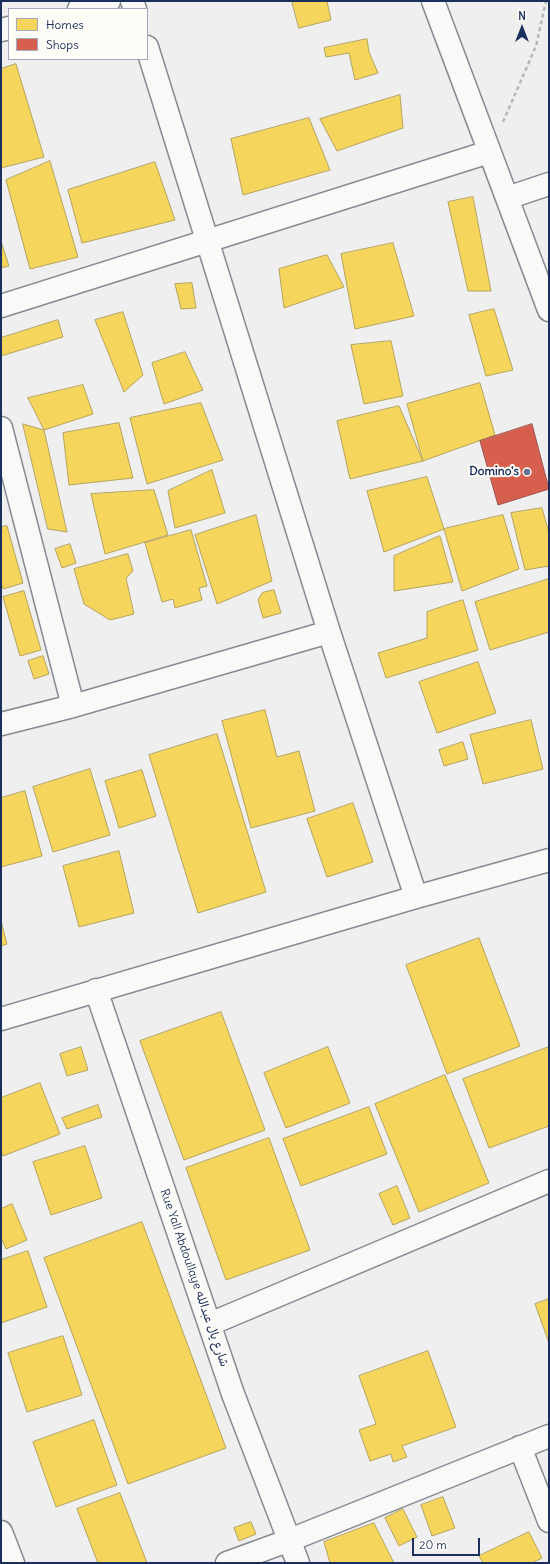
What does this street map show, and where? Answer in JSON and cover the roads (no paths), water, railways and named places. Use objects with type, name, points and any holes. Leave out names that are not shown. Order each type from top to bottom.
[{"type":"street","points":[[83,8],[109,1]]},
{"type":"street","points":[[432,1],[549,310]]},
{"type":"street","points":[[148,50],[329,632],[416,897]]},
{"type":"street","points":[[1,306],[489,152]]},
{"type":"street","points":[[507,198],[549,184]]},
{"type":"street","points":[[1,428],[73,706]]},
{"type":"street","points":[[1,724],[73,706],[329,632]]},
{"type":"street","points":[[1,1019],[416,897],[549,860]]},
{"type":"street","name":"Rue Yall Abdoullaye شارع يال عبدالله","points":[[96,990],[233,1394],[298,1563]]},
{"type":"street","points":[[210,1324],[549,1181]]},
{"type":"street","points":[[227,1563],[290,1540],[549,1436]]},
{"type":"street","points":[[520,1447],[549,1521]]},
{"type":"street","points":[[1,1532],[13,1563]]},
{"type":"place","name":"Domino's","points":[[527,472]]}]
